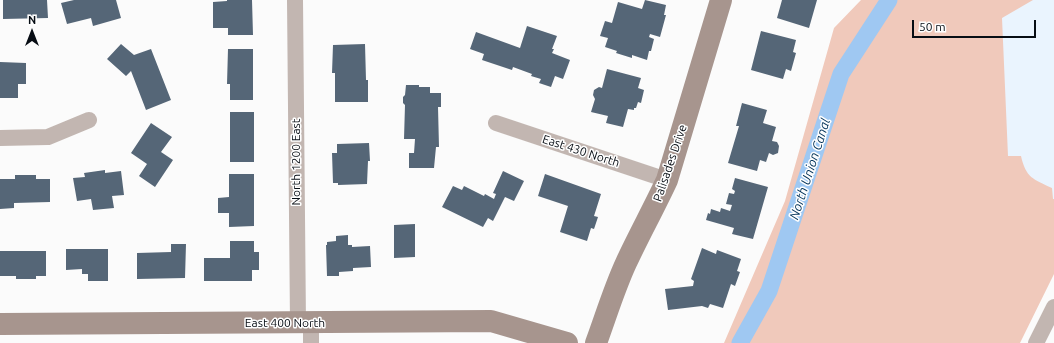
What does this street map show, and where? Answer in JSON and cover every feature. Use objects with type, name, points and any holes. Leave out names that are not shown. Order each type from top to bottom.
[{"type":"street","name":"North 1200 East","points":[[295,0],[307,330]]},
{"type":"street","name":"Palisades Drive","points":[[596,343],[626,262],[667,180],[721,0]]},
{"type":"street","points":[[0,138],[48,137],[89,120]]},
{"type":"street","name":"East 430 North","points":[[496,123],[667,180]]},
{"type":"street","points":[[1036,343],[1054,307]]},
{"type":"street","name":"East 400 North","points":[[0,324],[307,330],[491,322],[567,343]]},
{"type":"shaded area","points":[[861,0],[1033,0],[1002,18],[1008,156],[1021,156],[1025,169],[1031,177],[1052,188],[1054,199],[1054,274],[1020,343],[724,343],[785,201],[834,28]]},
{"type":"shaded area","points":[[945,0],[1054,0],[1054,244],[908,81]]},
{"type":"building","points":[[3,0],[47,0],[48,18],[3,19]]},
{"type":"building","points":[[74,0],[116,0],[121,18],[93,26],[91,18],[67,24],[61,3]]},
{"type":"building","points":[[227,0],[252,0],[253,35],[228,35],[228,28],[213,28],[213,2]]},
{"type":"building","points":[[645,0],[666,5],[664,15],[666,15],[660,37],[650,34],[649,37],[654,39],[647,60],[632,55],[632,58],[616,53],[617,51],[605,47],[608,38],[600,36],[605,21],[612,23],[618,2],[642,9]]},
{"type":"building","points":[[782,0],[817,0],[809,28],[777,18]]},
{"type":"building","points":[[527,26],[557,36],[552,53],[570,60],[563,79],[555,76],[551,87],[539,83],[541,79],[531,76],[532,74],[513,67],[512,70],[482,60],[484,54],[470,49],[476,32],[520,48]]},
{"type":"building","points":[[761,31],[796,40],[793,52],[796,53],[791,71],[786,69],[783,79],[751,70]]},
{"type":"building","points":[[121,44],[134,55],[151,49],[171,100],[146,110],[131,71],[126,76],[107,59]]},
{"type":"building","points":[[365,44],[368,102],[335,102],[335,73],[332,73],[333,45]]},
{"type":"building","points":[[228,49],[253,49],[253,100],[230,100],[230,84],[227,84]]},
{"type":"building","points":[[0,62],[26,63],[26,84],[18,84],[18,98],[0,98]]},
{"type":"building","points":[[607,69],[641,78],[638,88],[644,90],[641,103],[638,102],[634,110],[628,109],[623,127],[606,123],[608,116],[591,112],[595,99],[593,95],[594,90],[599,87],[602,88]]},
{"type":"building","points":[[406,85],[430,87],[430,93],[441,93],[441,107],[438,107],[439,147],[436,147],[434,168],[409,168],[409,153],[414,153],[415,139],[404,139],[405,105],[403,103],[403,97],[405,95]]},
{"type":"building","points":[[742,103],[767,110],[763,123],[776,127],[772,141],[777,142],[779,146],[778,153],[773,155],[769,153],[766,162],[760,160],[757,171],[728,163],[739,126],[736,126]]},
{"type":"building","points":[[230,112],[254,112],[254,162],[230,162]]},
{"type":"building","points":[[151,123],[172,137],[161,152],[173,160],[155,187],[139,176],[147,164],[131,153]]},
{"type":"building","points":[[369,143],[370,161],[368,161],[367,184],[338,185],[338,183],[333,183],[332,153],[337,153],[337,144]]},
{"type":"building","points":[[105,170],[105,173],[121,171],[124,195],[112,196],[114,208],[93,210],[91,199],[77,201],[73,178],[85,177],[84,173]]},
{"type":"building","points":[[503,171],[524,181],[514,201],[505,197],[493,221],[488,218],[483,227],[442,207],[453,186],[462,190],[464,186],[484,196],[485,194],[494,199],[496,194],[493,193]]},
{"type":"building","points":[[229,174],[254,174],[254,226],[229,227],[229,213],[218,213],[218,198],[229,197]]},
{"type":"building","points":[[545,174],[601,194],[594,216],[598,217],[594,229],[591,228],[587,241],[560,232],[568,206],[538,196]]},
{"type":"building","points":[[15,175],[36,175],[36,179],[50,179],[50,202],[14,203],[14,208],[0,209],[0,179],[15,179]]},
{"type":"building","points":[[735,178],[768,187],[753,239],[732,234],[734,228],[706,220],[711,209],[720,212],[721,208],[730,211],[732,205],[726,204],[729,193],[734,194],[735,191],[732,189]]},
{"type":"building","points":[[415,224],[415,257],[394,258],[394,225]]},
{"type":"building","points":[[348,235],[348,245],[352,245],[352,247],[370,246],[371,267],[353,268],[353,271],[339,272],[339,276],[327,276],[327,242],[336,241],[336,236]]},
{"type":"building","points":[[230,241],[254,241],[254,252],[259,252],[259,270],[252,270],[252,281],[204,281],[204,258],[230,258]]},
{"type":"building","points":[[171,244],[186,244],[185,278],[137,279],[137,253],[171,252]]},
{"type":"building","points":[[702,248],[716,254],[717,250],[741,259],[737,271],[740,272],[735,286],[731,284],[723,308],[710,304],[708,308],[702,306],[668,310],[665,289],[693,286],[694,281],[691,279]]},
{"type":"building","points":[[66,249],[108,249],[108,281],[88,281],[88,274],[82,274],[82,269],[66,270]]},
{"type":"building","points":[[0,251],[46,251],[46,276],[36,276],[36,279],[16,279],[16,276],[0,276]]},
{"type":"waterway","name":"North Union Canal","points":[[740,343],[769,291],[841,74],[889,0]]}]
